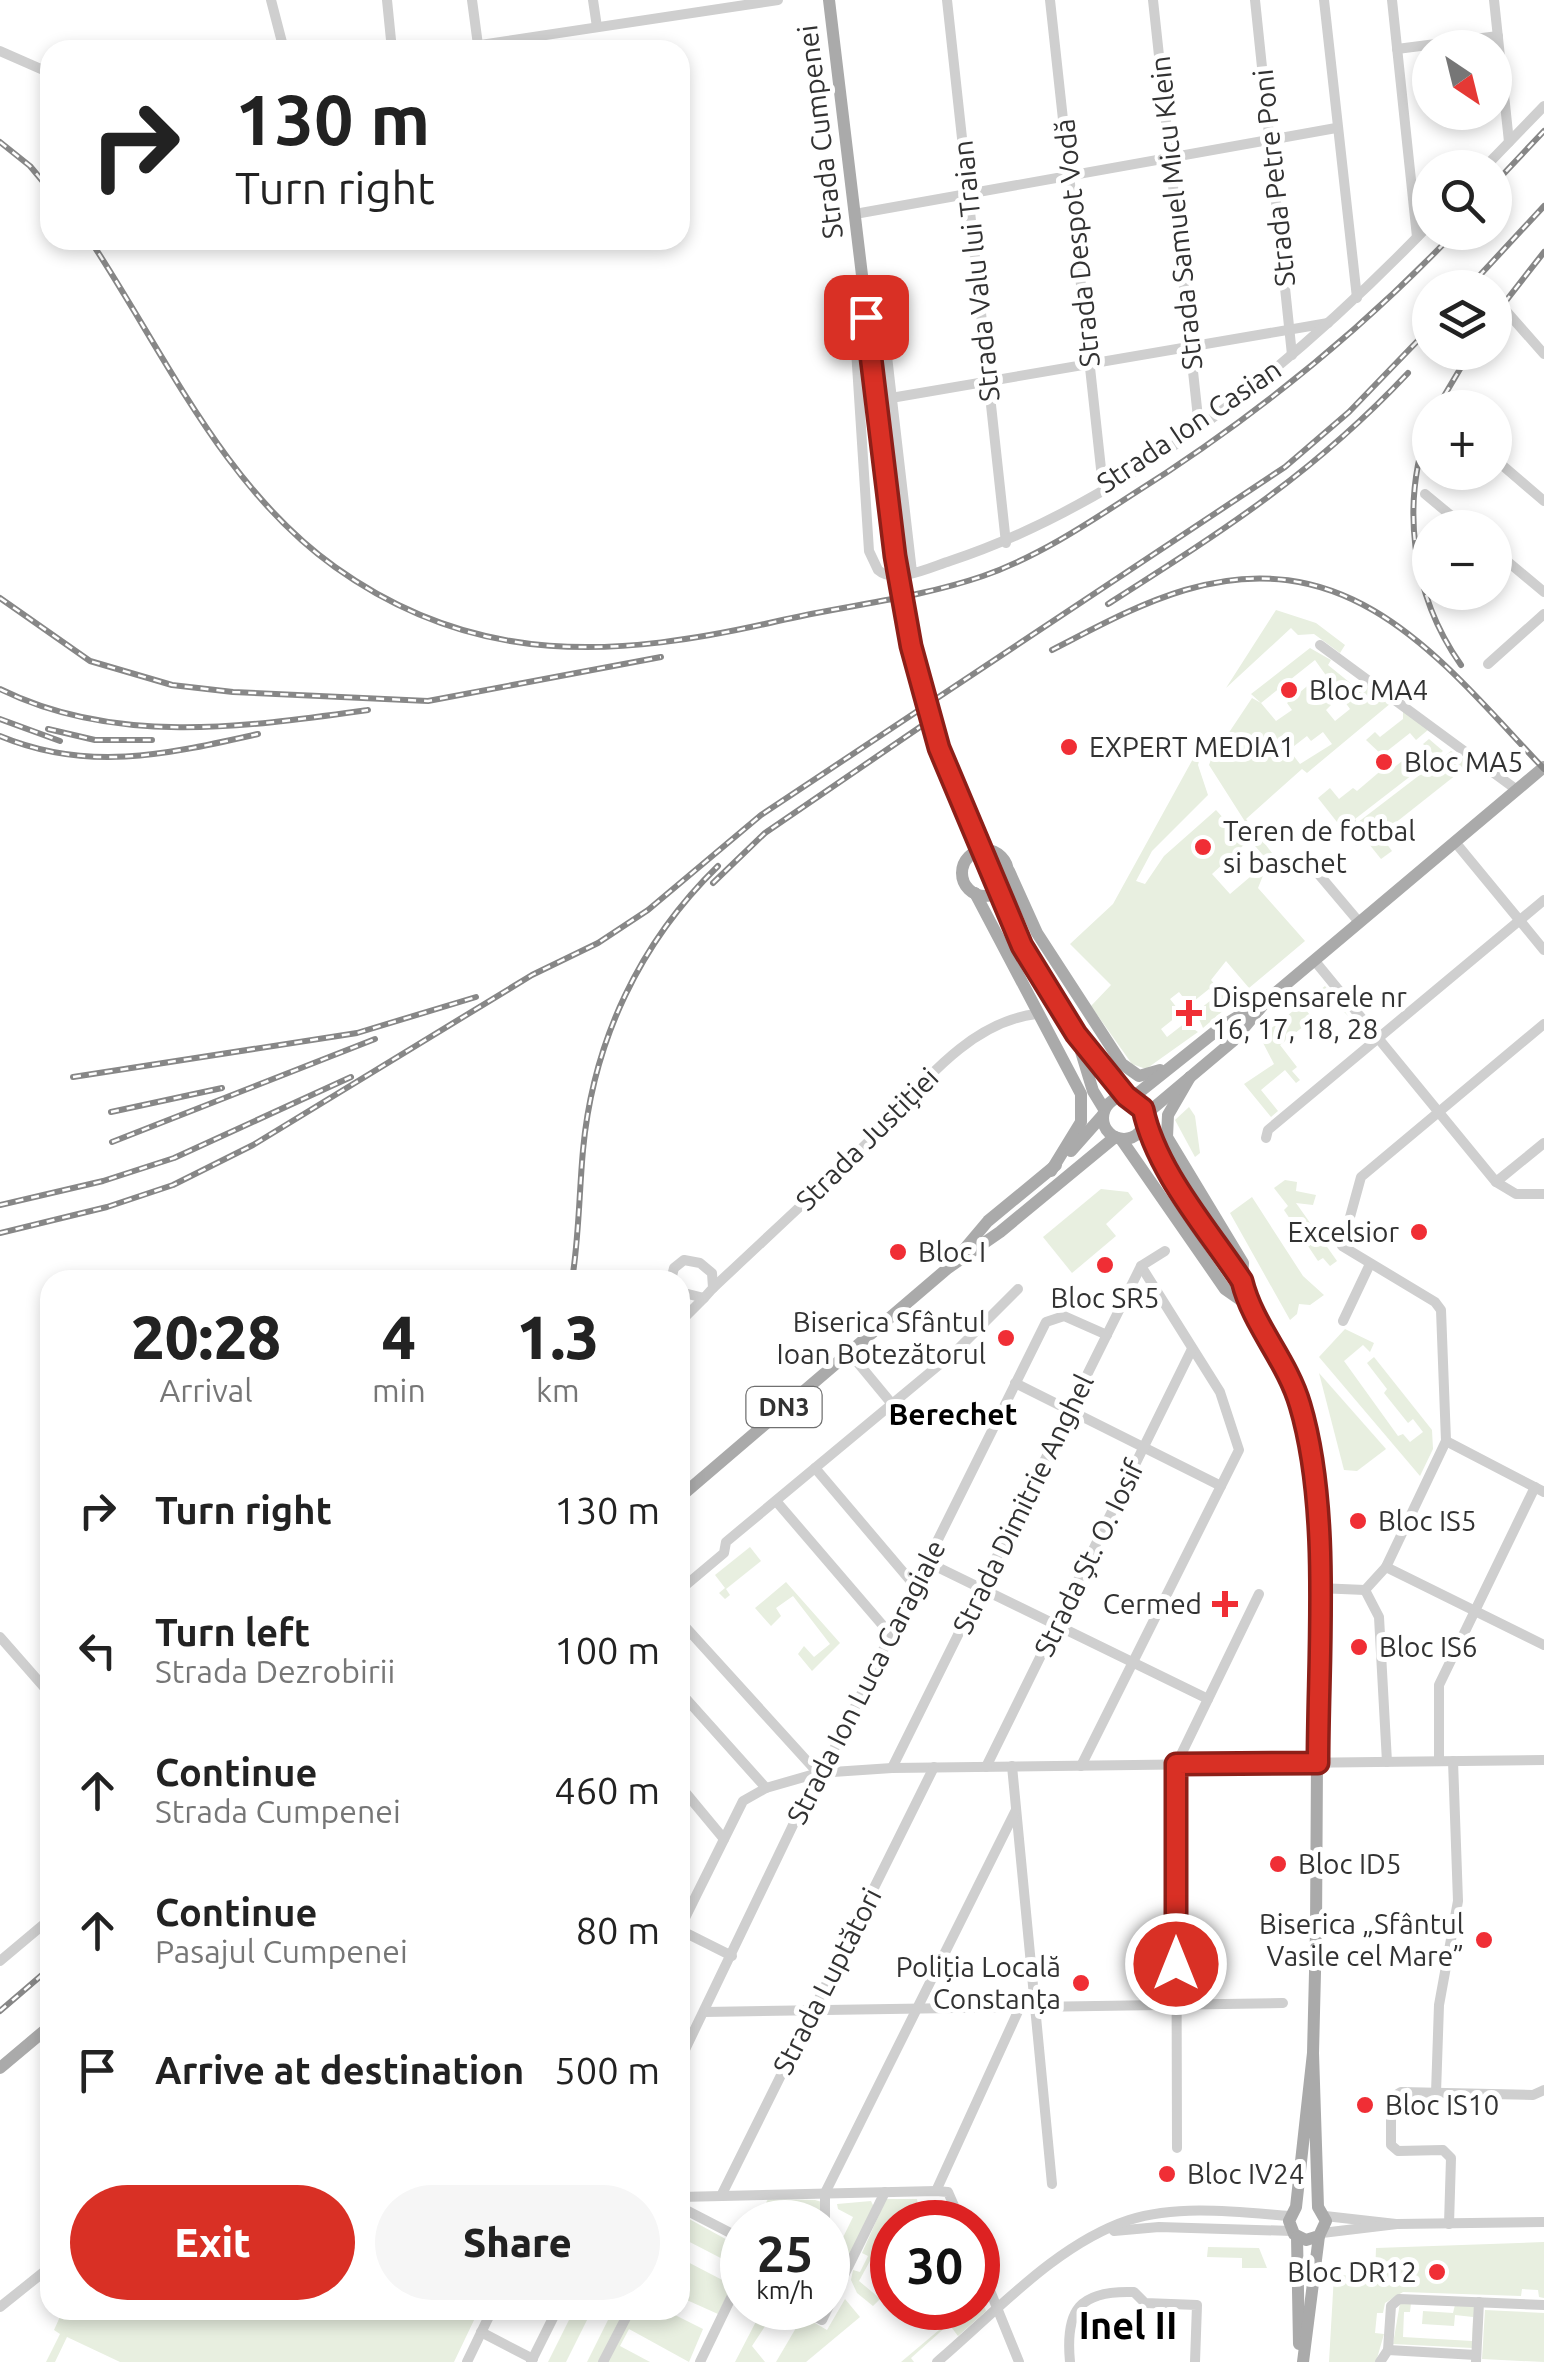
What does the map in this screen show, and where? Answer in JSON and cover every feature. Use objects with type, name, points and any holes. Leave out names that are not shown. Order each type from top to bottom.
[{"type":"main road","name":"Strada Cumpenei","points":[[829,0],[898,573],[916,668],[939,748],[1004,909],[1076,1034]]},
{"type":"main road","name":"DN3","points":[[690,1487],[948,1268],[1118,1138],[1136,1136],[1144,1119],[1233,1041],[1272,996],[1544,768]]},
{"type":"main road","points":[[1051,1170],[1078,1131],[1084,1108],[1078,1086],[975,894],[966,884],[962,870],[976,852],[999,854],[1037,933],[1105,1039],[1134,1075],[1150,1076],[1176,1063]]},
{"type":"main road","points":[[975,894],[996,893],[1006,884],[1008,871]]},
{"type":"main road","name":"DN3","points":[[948,1268],[988,1221],[1051,1170],[1113,1100],[1129,1097],[1220,1027],[1272,996]]},
{"type":"main road","points":[[1050,1034],[1087,1072]]},
{"type":"main road","points":[[1076,1034],[1105,1129],[1118,1138],[1226,1289],[1248,1304]]},
{"type":"main road","points":[[1076,1034],[1144,1119],[1162,1161],[1242,1281]]},
{"type":"main road","points":[[1105,1039],[1114,1078]]},
{"type":"main road","points":[[1190,1077],[1168,1116],[1167,1137],[1242,1262],[1248,1304],[1290,1376],[1304,1419],[1315,1492],[1318,1763],[1312,2053],[1322,2212],[1301,2362]]},
{"type":"main road","points":[[0,2068],[40,2034]]},
{"type":"main road","points":[[1301,2362],[1294,2223],[1312,2053]]},
{"type":"main road","points":[[1294,2223],[1322,2212]]},
{"type":"main road","points":[[1294,2223],[1320,2234]]},
{"type":"street","points":[[272,0],[282,40]]},
{"type":"street","points":[[387,0],[391,40]]},
{"type":"street","points":[[472,0],[477,40]]},
{"type":"street","points":[[593,0],[597,28]]},
{"type":"street","points":[[518,40],[718,4],[778,0]]},
{"type":"street","name":"Strada Valu lui Traian","points":[[947,0],[1006,543]]},
{"type":"street","name":"Strada Despot Vodă","points":[[1050,0],[1104,487]]},
{"type":"street","name":"Strada Samuel Micu Klein","points":[[1154,0],[1199,427]]},
{"type":"street","name":"Strada Petre Poni","points":[[1254,0],[1292,356]]},
{"type":"street","points":[[1324,0],[1358,298]]},
{"type":"street","points":[[1392,0],[1412,188]]},
{"type":"street","points":[[1494,0],[1497,30]]},
{"type":"street","points":[[1398,49],[1412,47]]},
{"type":"street","points":[[0,51],[40,69]]},
{"type":"street","points":[[1502,150],[1544,106]]},
{"type":"street","points":[[856,214],[1336,128]]},
{"type":"street","points":[[1509,130],[1510,142]]},
{"type":"street","name":"Strada Ion Casian","points":[[912,572],[1006,543],[1199,427],[1292,356],[1358,298],[1412,242]]},
{"type":"street","points":[[864,286],[882,313],[912,572],[884,575],[870,551],[854,319],[864,286]]},
{"type":"street","points":[[1512,318],[1544,354]]},
{"type":"street","points":[[890,398],[1330,322]]},
{"type":"street","points":[[1512,474],[1544,501]]},
{"type":"street","points":[[1533,492],[1544,482]]},
{"type":"street","points":[[1425,494],[1444,510]]},
{"type":"street","points":[[1512,566],[1544,592]]},
{"type":"street","points":[[1488,664],[1544,614]]},
{"type":"street","points":[[1320,645],[1517,790]]},
{"type":"street","points":[[1455,842],[1544,950]]},
{"type":"street","points":[[1305,858],[1359,922]]},
{"type":"street","points":[[1266,1138],[1268,1130],[1544,900]]},
{"type":"street","points":[[1314,960],[1496,1182],[1516,1194],[1544,1194]]},
{"type":"street","name":"Strada Justiției","points":[[704,1298],[866,1144],[934,1072],[998,1026],[1036,1014]]},
{"type":"street","points":[[1365,1590],[1386,1567],[1446,1440],[1441,1310],[1436,1302],[1342,1246],[1361,1177],[1544,1024]]},
{"type":"street","points":[[1496,1182],[1544,1143]]},
{"type":"street","points":[[1081,1766],[1239,1450],[1220,1392],[1141,1266],[1165,1251]]},
{"type":"street","points":[[675,1270],[678,1264],[691,1259],[712,1273],[713,1288]]},
{"type":"street","points":[[1344,1321],[1370,1264]]},
{"type":"street","name":"Strada Dimitrie Anghel","points":[[892,1768],[1141,1266]]},
{"type":"street","points":[[690,1582],[724,1553],[726,1542],[957,1350],[1018,1289]]},
{"type":"street","points":[[690,1294],[704,1298]]},
{"type":"street","points":[[690,1312],[704,1298]]},
{"type":"street","name":"Strada Ion Luca Caragiale","points":[[690,2040],[818,1773],[1046,1322],[1064,1316],[1107,1335]]},
{"type":"street","name":"Strada Șt. O. Iosif","points":[[986,1767],[1192,1349]]},
{"type":"street","points":[[849,1352],[892,1404]]},
{"type":"street","points":[[1015,1383],[1222,1486]]},
{"type":"street","points":[[1438,1761],[1440,1685],[1473,1610],[1539,1490],[1446,1440]]},
{"type":"street","points":[[815,1468],[915,1586]]},
{"type":"street","points":[[776,1501],[890,1635]]},
{"type":"street","points":[[926,1562],[1208,1699]]},
{"type":"street","points":[[1386,1567],[1544,1645]]},
{"type":"street","points":[[1318,1588],[1365,1590]]},
{"type":"street","points":[[1365,1590],[1379,1617],[1387,1762]]},
{"type":"street","points":[[1177,2148],[1176,1764],[1258,1594]]},
{"type":"street","points":[[690,1631],[818,1773]]},
{"type":"street","points":[[0,1637],[40,1683]]},
{"type":"street","points":[[690,1703],[766,1788]]},
{"type":"street","points":[[690,1909],[743,1800],[766,1788],[818,1773],[934,1767],[1544,1760]]},
{"type":"street","points":[[1436,2093],[1439,2004],[1458,1901],[1453,1761]]},
{"type":"street","points":[[1012,1766],[1052,2184]]},
{"type":"street","name":"Strada Luptători","points":[[720,2196],[934,1767]]},
{"type":"street","points":[[690,1798],[724,1839]]},
{"type":"street","points":[[825,2200],[1016,1810]]},
{"type":"street","points":[[0,1961],[40,1927]]},
{"type":"street","points":[[690,1934],[732,1956]]},
{"type":"street","points":[[704,2012],[1283,2003]]},
{"type":"street","points":[[942,2192],[1020,2007]]},
{"type":"street","points":[[1449,2224],[1451,2158],[1444,2150],[1398,2151],[1392,2145],[1391,2098],[1401,2092],[1533,2095],[1544,2090]]},
{"type":"street","points":[[850,2263],[885,2192]]},
{"type":"street","points":[[690,2204],[720,2196],[942,2192]]},
{"type":"street","points":[[942,2192],[947,2200]]},
{"type":"street","points":[[690,2212],[720,2227]]},
{"type":"street","points":[[1322,2212],[1397,2224],[1544,2222]]},
{"type":"street","points":[[1000,2308],[1085,2241],[1121,2223],[1158,2214],[1294,2223]]},
{"type":"street","points":[[1320,2234],[1371,2231],[1397,2224]]},
{"type":"street","points":[[0,2306],[40,2274]]},
{"type":"street","points":[[1070,2362],[1067,2328],[1074,2310],[1096,2297],[1126,2291],[1134,2292],[1145,2303],[1197,2304],[1195,2362]]},
{"type":"street","points":[[1380,2362],[1388,2350],[1392,2306],[1400,2298],[1544,2304]]},
{"type":"street","points":[[1388,2350],[1476,2358],[1479,2302]]},
{"type":"street","points":[[1000,2315],[1019,2362]]},
{"type":"street","points":[[466,2362],[487,2320]]},
{"type":"street","points":[[481,2332],[532,2360],[552,2320]]},
{"type":"street","points":[[604,2362],[625,2320]]},
{"type":"street","points":[[700,2362],[720,2321]]},
{"type":"street","points":[[937,2362],[975,2330]]},
{"type":"green space","points":[[1276,610],[1316,623],[1345,645],[1340,653],[1314,634],[1298,635],[1291,628],[1226,688]]},
{"type":"green space","points":[[1310,648],[1331,660],[1328,665],[1354,686],[1360,681],[1391,703],[1307,773],[1302,769],[1246,819],[1272,853],[1258,888],[1305,941],[1249,988],[1226,961],[1211,980],[1231,1004],[1203,1028],[1196,1012],[1215,997],[1209,989],[1189,1005],[1179,992],[1170,999],[1181,1013],[1161,1029],[1167,1037],[1185,1023],[1198,1032],[1146,1069],[1132,1064],[1091,1006],[1111,985],[1070,944],[1113,904],[1205,737],[1198,765],[1208,795],[1152,851],[1136,881],[1145,884],[1164,856],[1216,810],[1246,843],[1212,874],[1230,894],[1257,871],[1252,863],[1262,854],[1255,846],[1258,842],[1209,765],[1220,735],[1226,737],[1252,698],[1261,703],[1251,694]],"holes":[[[1315,660],[1350,709],[1335,721],[1326,710],[1331,705],[1312,682],[1287,703],[1292,710],[1276,721],[1261,703]],[[1323,732],[1332,744],[1300,764],[1289,750],[1307,736],[1311,741]]]},
{"type":"green space","points":[[1403,711],[1429,729],[1416,740],[1410,733],[1382,755],[1366,740],[1375,732],[1380,737],[1403,719]]},
{"type":"green space","points":[[1429,739],[1443,751],[1355,819],[1357,823],[1451,751],[1471,763],[1380,835],[1392,851],[1381,859],[1365,839],[1356,846],[1318,798],[1330,788],[1339,799],[1353,788],[1357,791],[1384,768],[1388,772],[1410,755],[1419,766],[1434,754],[1423,744]]},
{"type":"green space","points":[[1325,986],[1349,1017],[1327,994],[1306,1010],[1323,1032],[1315,1038],[1304,1026],[1280,1045],[1297,1067],[1292,1071],[1300,1080],[1296,1083],[1285,1070],[1261,1090],[1278,1111],[1271,1117],[1244,1084],[1274,1064],[1260,1037]]},
{"type":"green space","points":[[1189,1107],[1195,1116],[1200,1153],[1195,1157],[1175,1120]]},
{"type":"green space","points":[[1285,1180],[1297,1182],[1296,1191],[1316,1195],[1313,1205],[1296,1203],[1337,1261],[1330,1266],[1323,1258],[1318,1261],[1284,1210],[1288,1206],[1274,1188]]},
{"type":"green space","points":[[1101,1189],[1128,1192],[1133,1199],[1106,1224],[1116,1236],[1072,1273],[1043,1237]]},
{"type":"green space","points":[[1252,1197],[1303,1276],[1324,1295],[1310,1305],[1299,1304],[1297,1314],[1290,1320],[1230,1213]]},
{"type":"green space","points":[[1345,1329],[1374,1343],[1370,1352],[1363,1345],[1344,1361],[1398,1436],[1403,1434],[1410,1442],[1423,1432],[1413,1419],[1408,1423],[1384,1393],[1387,1389],[1367,1363],[1374,1357],[1432,1430],[1433,1449],[1420,1476],[1319,1357]]},
{"type":"green space","points":[[1319,1373],[1386,1449],[1357,1471],[1344,1470]]},
{"type":"green space","points":[[750,1547],[761,1561],[726,1589],[730,1595],[725,1599],[719,1593],[725,1588],[715,1575]]},
{"type":"green space","points":[[786,1582],[840,1643],[812,1671],[798,1654],[804,1646],[814,1657],[830,1644],[793,1596],[776,1608],[781,1616],[771,1626],[755,1608]]},
{"type":"green space","points":[[870,2201],[870,2215],[850,2256],[853,2217],[850,2203]]},
{"type":"green space","points":[[690,2219],[720,2236],[720,2258],[690,2242]]},
{"type":"green space","points":[[870,2235],[870,2261],[859,2281],[870,2290],[870,2304],[857,2293],[851,2280],[853,2270],[860,2272],[868,2256],[862,2253]]},
{"type":"green space","points":[[1544,2242],[1544,2298],[1539,2297],[1538,2290],[1522,2289],[1521,2296],[1403,2292],[1385,2303],[1383,2313],[1377,2313],[1375,2333],[1384,2334],[1376,2362],[1329,2362],[1334,2275],[1375,2276],[1376,2248]]},
{"type":"green space","points":[[1208,2247],[1259,2248],[1267,2268],[1242,2268],[1242,2258],[1207,2257]]},
{"type":"green space","points":[[690,2263],[720,2279],[718,2314],[690,2301]]},
{"type":"green space","points":[[1400,2303],[1411,2303],[1410,2312],[1404,2312],[1403,2337],[1472,2341],[1473,2317],[1455,2315],[1454,2326],[1422,2324],[1423,2311],[1453,2313],[1455,2305],[1476,2306],[1473,2348],[1393,2344]]},
{"type":"green space","points":[[850,2305],[860,2317],[850,2325]]},
{"type":"green space","points":[[1485,2310],[1544,2313],[1544,2362],[1482,2359]]},
{"type":"green space","points":[[58,2320],[474,2320],[454,2362],[120,2362],[67,2337],[55,2362],[46,2362],[60,2334],[54,2330]]},
{"type":"green space","points":[[569,2320],[587,2320],[566,2362],[548,2362]]},
{"type":"green space","points":[[608,2320],[685,2320],[703,2329],[689,2362],[629,2329],[620,2346],[650,2362],[587,2362]]},
{"type":"green space","points":[[752,2330],[763,2330],[752,2346],[765,2362],[735,2362]]},
{"type":"green space","points":[[795,2330],[844,2330],[806,2362],[776,2362]]},
{"type":"green space","points":[[942,2330],[911,2358],[914,2362],[901,2362]]},
{"type":"railway","points":[[1512,165],[1544,131]]},
{"type":"railway","points":[[0,142],[40,178]]},
{"type":"railway","points":[[1485,270],[1544,206]]},
{"type":"railway","points":[[96,250],[228,458],[295,535],[335,567],[388,600],[441,623],[495,638],[549,646],[605,647],[719,633],[907,596],[958,584],[1021,560],[1113,507],[1260,406],[1341,341],[1437,250]]},
{"type":"railway","points":[[1512,293],[1544,252]]},
{"type":"railway","points":[[0,1233],[107,1207],[173,1185],[253,1145],[532,975],[598,943],[648,910],[761,815],[1285,467],[1349,412],[1412,347]]},
{"type":"railway","points":[[1448,390],[1459,370]]},
{"type":"railway","points":[[1108,604],[1266,499],[1337,441],[1408,373]]},
{"type":"railway","points":[[1415,490],[1415,547],[1421,578],[1444,637],[1461,665]]},
{"type":"railway","points":[[1052,650],[1134,609],[1185,590],[1245,579],[1298,582],[1346,596],[1390,621],[1469,689],[1544,769]]},
{"type":"railway","points":[[0,598],[90,661],[172,685],[233,692],[428,701],[661,657]]},
{"type":"railway","points":[[0,689],[44,707],[89,719],[135,725],[228,726],[368,710]]},
{"type":"railway","points":[[0,719],[60,741]]},
{"type":"railway","points":[[713,883],[765,833],[920,727]]},
{"type":"railway","points":[[48,729],[95,740],[152,740]]},
{"type":"railway","points":[[0,736],[65,754],[97,757],[160,753],[258,734]]},
{"type":"railway","points":[[573,1270],[588,1110],[610,1032],[625,996],[665,927],[718,866]]},
{"type":"railway","points":[[73,1077],[357,1033],[476,997]]},
{"type":"railway","points":[[112,1142],[375,1039]]},
{"type":"railway","points":[[0,1205],[103,1181],[174,1158],[351,1077]]},
{"type":"railway","points":[[111,1112],[222,1088]]},
{"type":"railway","points":[[0,2011],[40,1977]]},
{"type":"place","name":"Bloc MA4","points":[[1289,690]]},
{"type":"place","name":"EXPERT MEDIA1","points":[[1069,747]]},
{"type":"place","name":"Bloc MA5","points":[[1384,762]]},
{"type":"place","name":"Teren de fotbal si baschet","points":[[1203,847]]},
{"type":"place","name":"Dispensarele nr 16, 17, 18, 28","points":[[1189,1013]]},
{"type":"place","name":"Excelsior","points":[[1419,1232]]},
{"type":"place","name":"Bloc I","points":[[898,1252]]},
{"type":"place","name":"Bloc SR5","points":[[1105,1265]]},
{"type":"place","name":"Biserica Sfântul Ioan Botezătorul","points":[[1006,1338]]},
{"type":"place","name":"Bloc IS5","points":[[1358,1521]]},
{"type":"place","name":"Cermed","points":[[1225,1604]]},
{"type":"place","name":"Bloc IS6","points":[[1359,1647]]},
{"type":"place","name":"Bloc ID5","points":[[1278,1864]]},
{"type":"place","name":"Biserica „Sfântul Vasile cel Mare”","points":[[1484,1940]]},
{"type":"place","name":"Poliția Locală Constanța","points":[[1081,1983]]},
{"type":"place","name":"Bloc IS10","points":[[1365,2105]]},
{"type":"place","name":"Bloc IV24","points":[[1167,2174]]},
{"type":"place","name":"Bloc DR12","points":[[1437,2272]]},
{"type":"district","name":"Berechet","points":[[953,1415]]},
{"type":"district","name":"Inel II","points":[[1128,2326]]},
{"type":"route","points":[[866,317],[906,624],[952,785],[986,871],[1048,991],[1076,1034],[1126,1096],[1143,1109],[1144,1123],[1162,1161],[1242,1281],[1248,1304],[1290,1376],[1307,1434],[1315,1492],[1318,1763],[1176,1764],[1176,1964]]}]
